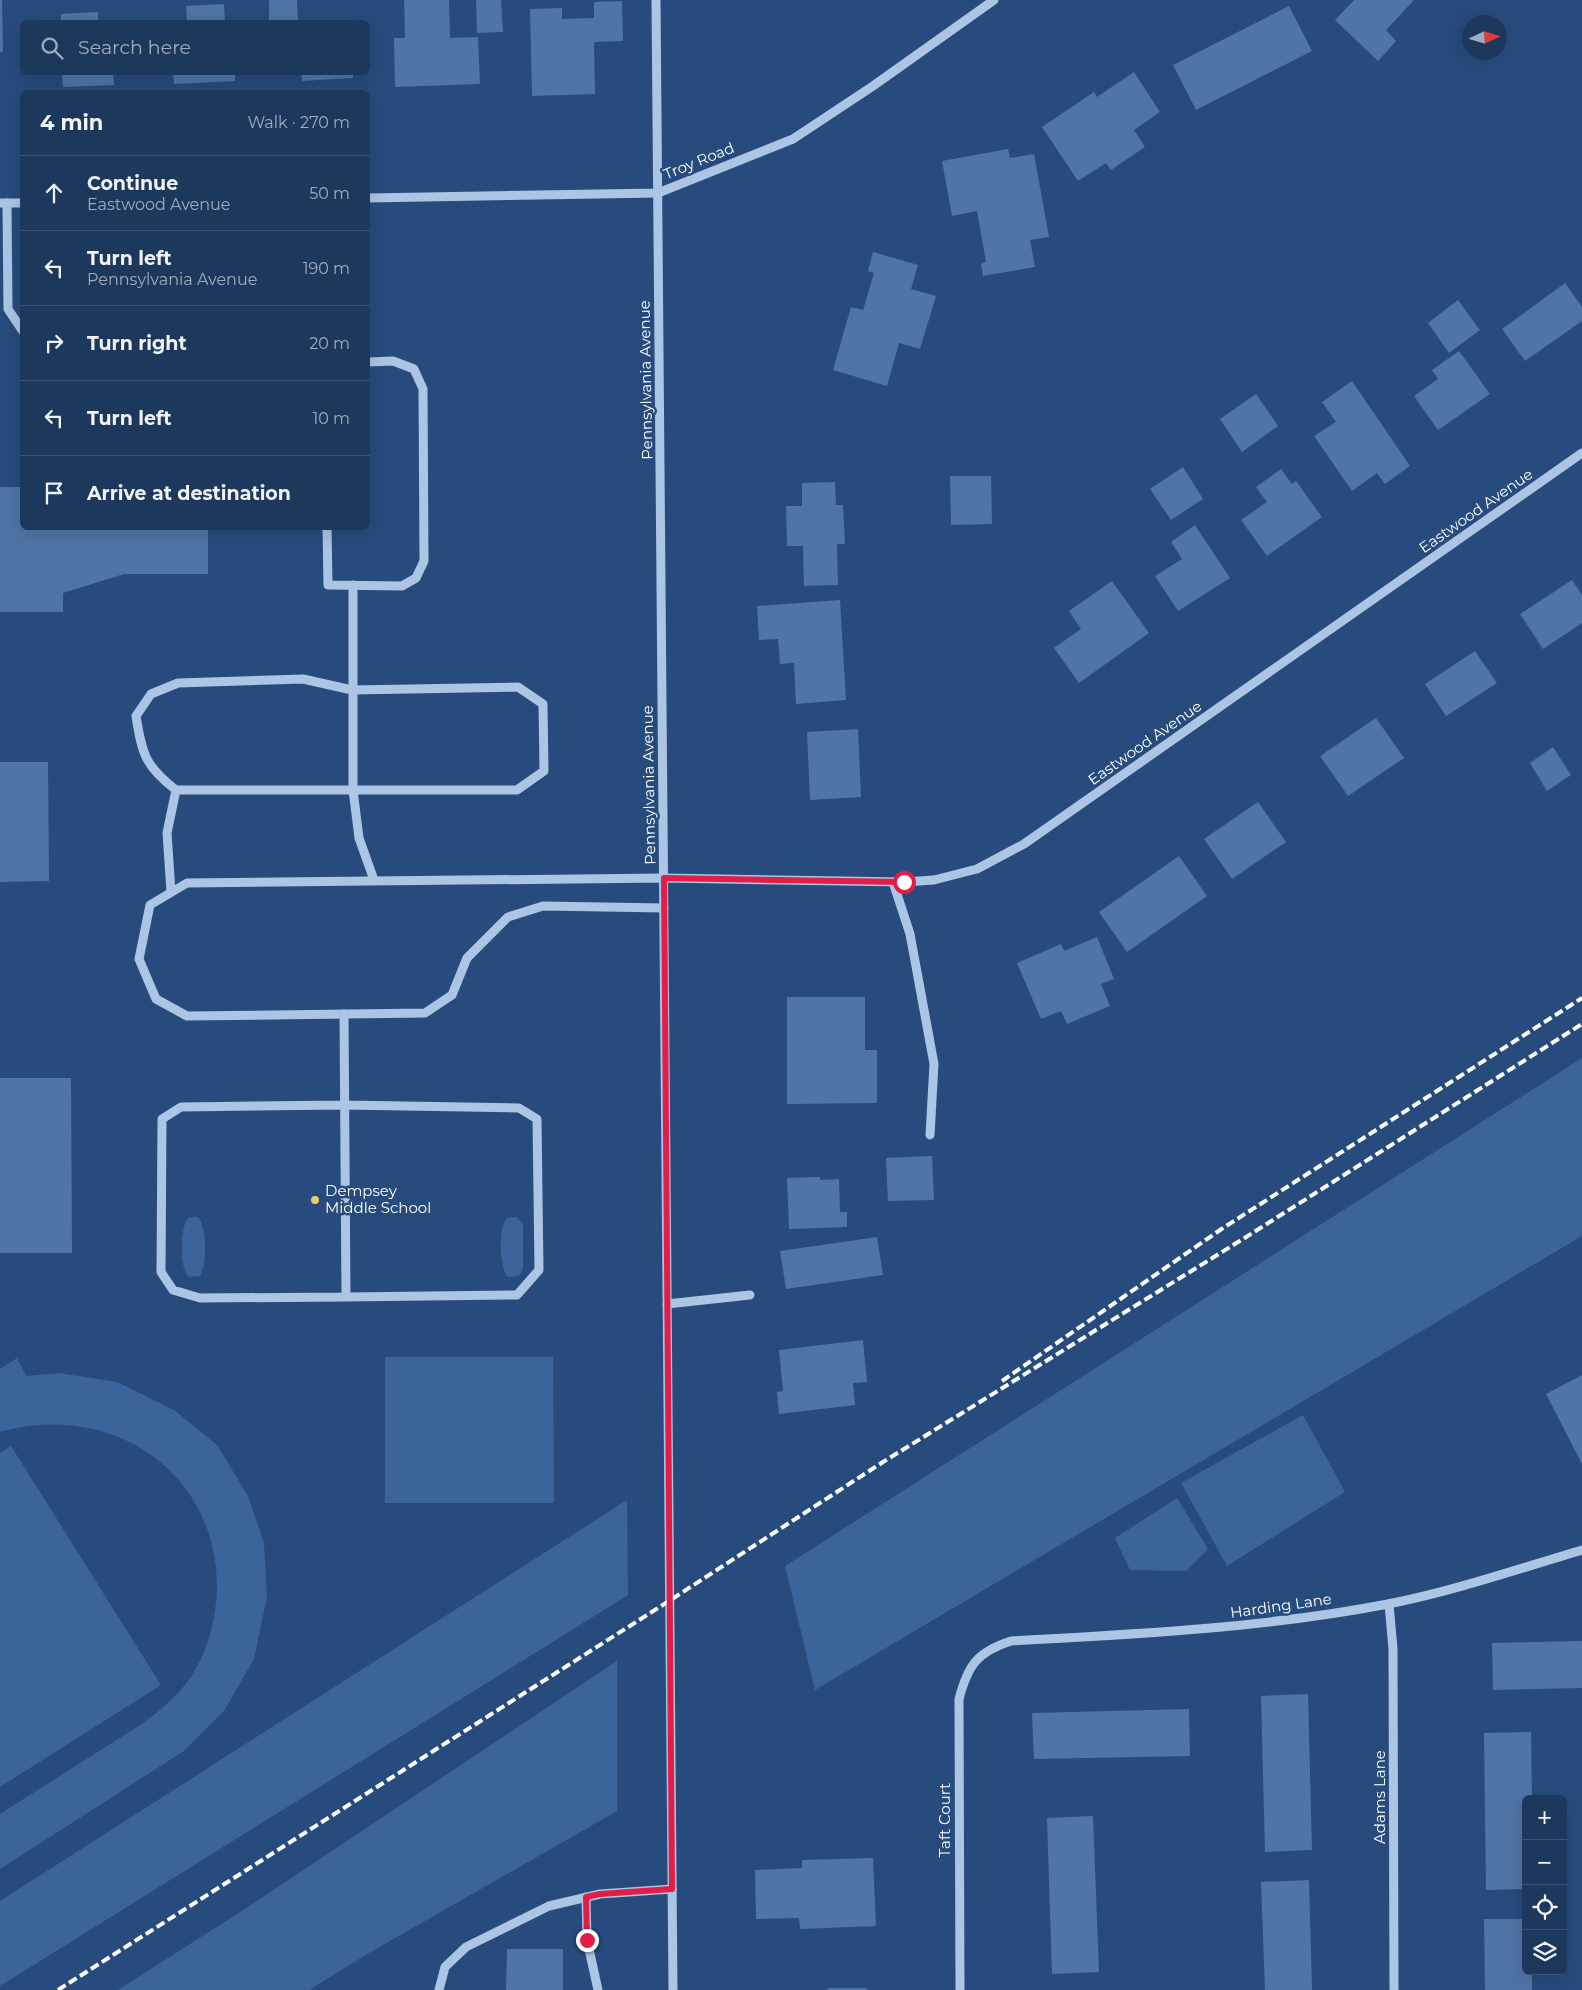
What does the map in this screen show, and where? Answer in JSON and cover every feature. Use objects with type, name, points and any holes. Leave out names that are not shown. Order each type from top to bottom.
[{"type":"street","name":"Pennsylvania Avenue","points":[[656,0],[673,1990]]},
{"type":"street","name":"Troy Road","points":[[370,198],[658,193],[792,139],[873,86],[994,0]]},
{"type":"street","points":[[20,203],[3,203],[8,309],[20,327]]},
{"type":"street","points":[[327,530],[328,585],[402,586],[416,578],[424,561],[423,389],[414,369],[393,361],[370,362]]},
{"type":"street","name":"Eastwood Avenue","points":[[664,908],[543,906],[508,917],[467,958],[452,995],[424,1013],[186,1016],[156,999],[139,959],[150,905],[187,882],[664,878],[893,882],[934,880],[977,869],[1024,844],[1582,453]]},
{"type":"street","points":[[353,585],[353,790],[359,838],[374,880]]},
{"type":"street","points":[[303,679],[352,690],[518,687],[543,704],[544,772],[517,790],[176,790],[155,774],[141,748],[136,716],[151,694],[178,683],[303,679]]},
{"type":"street","points":[[172,892],[167,833],[176,790]]},
{"type":"street","points":[[893,882],[910,934],[934,1064],[930,1134]]},
{"type":"street","points":[[344,1014],[346,1297]]},
{"type":"street","points":[[344,1105],[519,1108],[537,1119],[539,1270],[517,1295],[346,1297],[200,1298],[173,1290],[161,1272],[162,1119],[181,1107],[344,1105]]},
{"type":"street","points":[[667,1304],[750,1295]]},
{"type":"street","name":"Harding Lane","points":[[981,1655],[991,1648],[1011,1641],[1210,1630],[1389,1604],[1495,1576],[1582,1550]]},
{"type":"street","name":"Adams Lane","points":[[1389,1604],[1393,1649],[1394,1990]]},
{"type":"street","name":"Taft Court","points":[[960,1990],[959,1699],[966,1673],[981,1655]]},
{"type":"street","points":[[439,1990],[445,1967],[466,1947],[549,1906],[600,1894],[672,1889]]},
{"type":"street","points":[[586,1897],[587,1940],[598,1990]]},
{"type":"shaded area","points":[[1582,1058],[1582,1236],[815,1690],[785,1566]]},
{"type":"shaded area","points":[[198,1217],[201,1222],[205,1255],[200,1276],[189,1277],[183,1266],[182,1239],[185,1223],[188,1218]]},
{"type":"shaded area","points":[[517,1217],[523,1225],[523,1269],[519,1276],[508,1277],[501,1257],[501,1238],[504,1223],[507,1218]]},
{"type":"shaded area","points":[[385,1357],[553,1357],[554,1503],[385,1503]]},
{"type":"shaded area","points":[[17,1358],[26,1376],[59,1373],[117,1382],[174,1410],[217,1445],[248,1496],[264,1543],[267,1597],[254,1659],[224,1711],[184,1751],[0,1869],[0,1814],[137,1727],[174,1697],[194,1672],[208,1642],[215,1610],[217,1589],[212,1547],[199,1510],[178,1479],[150,1454],[117,1437],[80,1427],[41,1425],[0,1432],[0,1369]]},
{"type":"shaded area","points":[[1303,1415],[1345,1492],[1227,1566],[1181,1483]]},
{"type":"shaded area","points":[[11,1446],[161,1685],[0,1787],[0,1453]]},
{"type":"shaded area","points":[[1177,1498],[1208,1549],[1186,1571],[1130,1570],[1115,1538]]},
{"type":"shaded area","points":[[627,1500],[628,1595],[0,1986],[0,1901]]},
{"type":"shaded area","points":[[617,1661],[617,1811],[369,1953],[309,1990],[118,1990],[251,1905]]},
{"type":"building","points":[[0,0],[2,0],[3,52],[0,52]]},
{"type":"building","points":[[269,0],[297,0],[298,20],[269,20]]},
{"type":"building","points":[[404,0],[449,0],[450,38],[478,37],[480,84],[395,87],[394,38],[405,38]]},
{"type":"building","points":[[476,0],[501,0],[503,32],[477,33]]},
{"type":"building","points":[[1354,0],[1414,0],[1386,30],[1396,41],[1378,61],[1335,20]]},
{"type":"building","points":[[622,1],[623,41],[594,42],[595,94],[532,96],[530,9],[562,8],[562,19],[594,18],[594,2]]},
{"type":"building","points":[[224,4],[225,20],[187,20],[186,6]]},
{"type":"building","points":[[1289,6],[1312,51],[1196,110],[1173,65]]},
{"type":"building","points":[[98,12],[98,20],[61,20],[61,14]]},
{"type":"building","points":[[1134,72],[1160,112],[1134,130],[1145,147],[1111,170],[1106,163],[1078,181],[1042,127],[1094,92],[1097,97]]},
{"type":"building","points":[[62,75],[113,75],[114,85],[63,87]]},
{"type":"building","points":[[173,75],[235,75],[235,81],[174,84]]},
{"type":"building","points":[[301,75],[353,75],[353,78],[302,81]]},
{"type":"building","points":[[1008,149],[1010,158],[1034,154],[1049,237],[1030,240],[1035,267],[983,276],[981,264],[986,262],[977,211],[952,216],[942,161]]},
{"type":"building","points":[[873,252],[918,265],[911,289],[936,296],[920,349],[899,343],[887,386],[833,370],[851,307],[863,310],[874,273],[868,271]]},
{"type":"building","points":[[1565,283],[1582,307],[1582,321],[1525,361],[1502,329]]},
{"type":"building","points":[[1458,300],[1480,330],[1449,353],[1428,323]]},
{"type":"building","points":[[1459,351],[1490,394],[1438,430],[1414,396],[1438,379],[1432,370]]},
{"type":"building","points":[[1352,381],[1410,466],[1385,484],[1377,473],[1352,491],[1314,436],[1336,422],[1322,402]]},
{"type":"building","points":[[1256,394],[1278,426],[1242,452],[1220,419]]},
{"type":"building","points":[[1183,467],[1203,499],[1171,520],[1150,489]]},
{"type":"building","points":[[1281,469],[1292,484],[1296,481],[1322,517],[1267,556],[1241,520],[1267,502],[1256,487]]},
{"type":"building","points":[[950,476],[991,476],[992,524],[951,525]]},
{"type":"building","points":[[835,482],[836,505],[843,505],[845,544],[837,544],[838,585],[804,586],[803,546],[787,546],[786,506],[802,506],[802,483]]},
{"type":"building","points":[[0,487],[20,487],[20,530],[208,530],[208,574],[124,574],[63,593],[63,612],[0,612]]},
{"type":"building","points":[[1195,525],[1230,578],[1178,611],[1155,576],[1182,559],[1171,542]]},
{"type":"building","points":[[1572,580],[1582,595],[1582,623],[1543,649],[1520,614]]},
{"type":"building","points":[[1112,581],[1149,633],[1079,683],[1054,648],[1081,629],[1069,611]]},
{"type":"building","points":[[840,600],[846,700],[796,704],[794,663],[780,664],[778,639],[759,640],[757,606]]},
{"type":"building","points":[[1475,651],[1497,683],[1446,716],[1425,684]]},
{"type":"building","points":[[1376,718],[1404,758],[1348,796],[1320,756]]},
{"type":"building","points":[[858,729],[861,797],[810,800],[807,732]]},
{"type":"building","points":[[1553,747],[1571,775],[1547,791],[1530,763]]},
{"type":"building","points":[[0,762],[48,762],[49,881],[0,882]]},
{"type":"building","points":[[1258,802],[1286,842],[1232,879],[1204,839]]},
{"type":"building","points":[[1179,856],[1207,896],[1127,952],[1099,912]]},
{"type":"building","points":[[1097,937],[1114,979],[1101,984],[1110,1006],[1067,1024],[1061,1011],[1041,1019],[1017,963],[1061,944],[1064,951]]},
{"type":"building","points":[[787,997],[865,997],[865,1050],[877,1050],[877,1103],[787,1104]]},
{"type":"building","points":[[0,1078],[71,1078],[72,1253],[0,1253]]},
{"type":"building","points":[[932,1156],[934,1200],[888,1201],[886,1158]]},
{"type":"building","points":[[820,1177],[820,1180],[839,1179],[840,1212],[847,1212],[847,1227],[789,1229],[787,1178]]},
{"type":"building","points":[[877,1237],[883,1275],[786,1289],[780,1251]]},
{"type":"building","points":[[863,1340],[867,1382],[853,1383],[855,1405],[779,1414],[777,1392],[783,1391],[779,1350]]},
{"type":"building","points":[[1582,1375],[1582,1464],[1546,1394]]},
{"type":"building","points":[[1582,1641],[1582,1688],[1493,1690],[1492,1643]]},
{"type":"building","points":[[1308,1694],[1312,1850],[1265,1852],[1261,1696]]},
{"type":"building","points":[[1189,1709],[1190,1756],[1034,1759],[1032,1713]]},
{"type":"building","points":[[1531,1732],[1532,1795],[1522,1795],[1522,1889],[1486,1890],[1484,1733]]},
{"type":"building","points":[[1093,1816],[1099,1972],[1052,1974],[1047,1818]]},
{"type":"building","points":[[873,1858],[876,1926],[800,1929],[799,1918],[756,1919],[755,1870],[802,1868],[802,1860]]},
{"type":"building","points":[[1309,1880],[1312,1990],[1265,1990],[1261,1882]]},
{"type":"building","points":[[1484,1919],[1522,1919],[1522,1975],[1532,1975],[1532,1990],[1485,1990]]},
{"type":"building","points":[[507,1949],[563,1949],[563,1990],[506,1990]]},
{"type":"building","points":[[828,1988],[866,1988],[867,1990],[828,1990]]},
{"type":"railway","points":[[1002,1381],[1223,1228],[1582,998]]},
{"type":"railway","points":[[58,1990],[669,1601],[883,1462],[1243,1239],[1582,1024]]},
{"type":"place","name":"Dempsey Middle School","points":[[315,1200]]},
{"type":"route","points":[[587,1940],[586,1897],[600,1894],[672,1889],[664,878],[904,882]]}]
